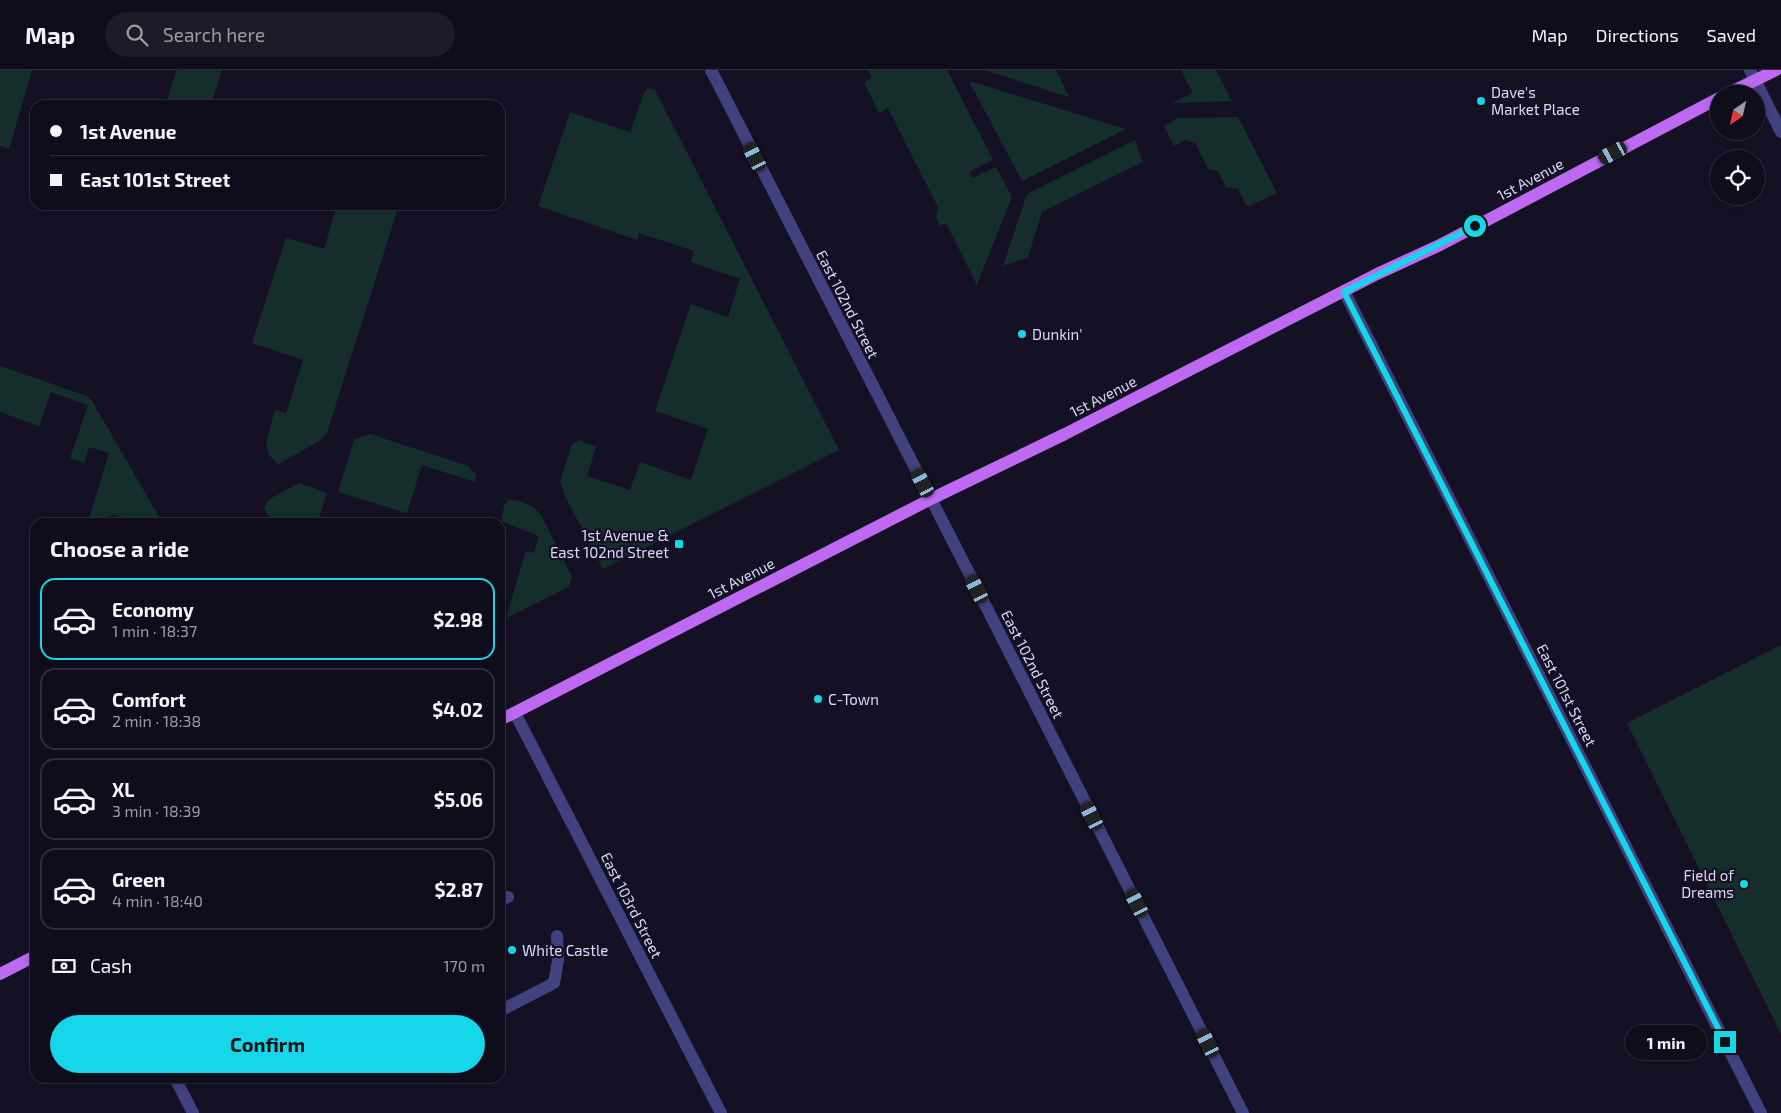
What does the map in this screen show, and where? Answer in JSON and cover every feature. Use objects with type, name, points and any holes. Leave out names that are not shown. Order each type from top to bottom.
[{"type":"main road","points":[[1739,85],[1752,75],[1776,70]]},
{"type":"main road","name":"1st Avenue","points":[[505,718],[931,499],[1074,430],[1440,245],[1710,103]]},
{"type":"main road","points":[[0,974],[30,959]]},
{"type":"street","name":"East 102nd Street","points":[[711,70],[1243,1113]]},
{"type":"street","points":[[1752,75],[1781,132]]},
{"type":"street","name":"East 101st Street","points":[[1344,292],[1761,1113]]},
{"type":"street","name":"East 103rd Street","points":[[515,713],[721,1113]]},
{"type":"street","points":[[505,1008],[554,983],[558,960],[557,936]]},
{"type":"street","points":[[178,1083],[193,1113]]},
{"type":"green space","points":[[0,70],[32,70],[9,149],[0,146]]},
{"type":"green space","points":[[177,70],[222,70],[213,100],[167,100]]},
{"type":"green space","points":[[868,70],[947,70],[993,160],[970,171],[972,178],[996,167],[1012,197],[976,287],[976,283],[946,223],[940,226],[936,217],[938,207],[888,108],[879,113],[864,82],[872,78]]},
{"type":"green space","points":[[984,70],[1056,70],[1069,97]]},
{"type":"green space","points":[[1181,70],[1216,70],[1232,101],[1172,103],[1193,93]]},
{"type":"green space","points":[[969,81],[1126,129],[1022,181]]},
{"type":"green space","points":[[648,88],[655,90],[839,450],[603,569],[565,496],[560,482],[572,444],[579,440],[596,447],[587,476],[630,490],[640,462],[691,480],[708,429],[655,411],[691,304],[728,317],[740,279],[691,262],[694,251],[639,233],[637,240],[538,206],[570,112],[630,132],[644,93]]},
{"type":"green space","points":[[1238,117],[1277,193],[1247,207],[1238,189],[1226,187],[1218,171],[1208,169],[1195,143],[1185,140],[1174,146],[1164,126],[1178,118]]},
{"type":"green space","points":[[1135,140],[1143,162],[1042,212],[1028,257],[1003,266],[1027,194]]},
{"type":"green space","points":[[336,210],[397,210],[327,433],[318,442],[278,464],[269,455],[266,442],[275,410],[286,413],[303,360],[252,343],[286,238],[324,249]]},
{"type":"green space","points":[[0,366],[87,396],[92,401],[160,518],[124,518],[113,515],[106,518],[89,518],[109,453],[89,447],[84,463],[70,458],[88,405],[51,392],[39,426],[0,412]]},
{"type":"green space","points":[[370,434],[468,466],[476,475],[475,482],[422,465],[407,513],[338,492],[354,440]]},
{"type":"green space","points":[[299,483],[327,493],[319,518],[270,518],[264,509],[268,500]]},
{"type":"green space","points":[[508,500],[518,501],[534,508],[541,515],[572,577],[569,587],[507,618],[526,551],[534,553],[539,536],[505,523],[505,518],[502,518],[504,506]]},
{"type":"green space","name":"Field of Dreams","points":[[1781,645],[1781,1034],[1627,723]]},
{"type":"place","name":"Dave's Market Place","points":[[1481,101]]},
{"type":"place","name":"Dunkin'","points":[[1022,334]]},
{"type":"place","name":"1st Avenue & East 102nd Street","points":[[679,544]]},
{"type":"place","name":"C-Town","points":[[818,699]]},
{"type":"place","name":"Field of Dreams","points":[[1744,884]]},
{"type":"place","name":"White Castle","points":[[512,950]]},
{"type":"route","points":[[1475,226],[1344,292],[1725,1042]]}]
